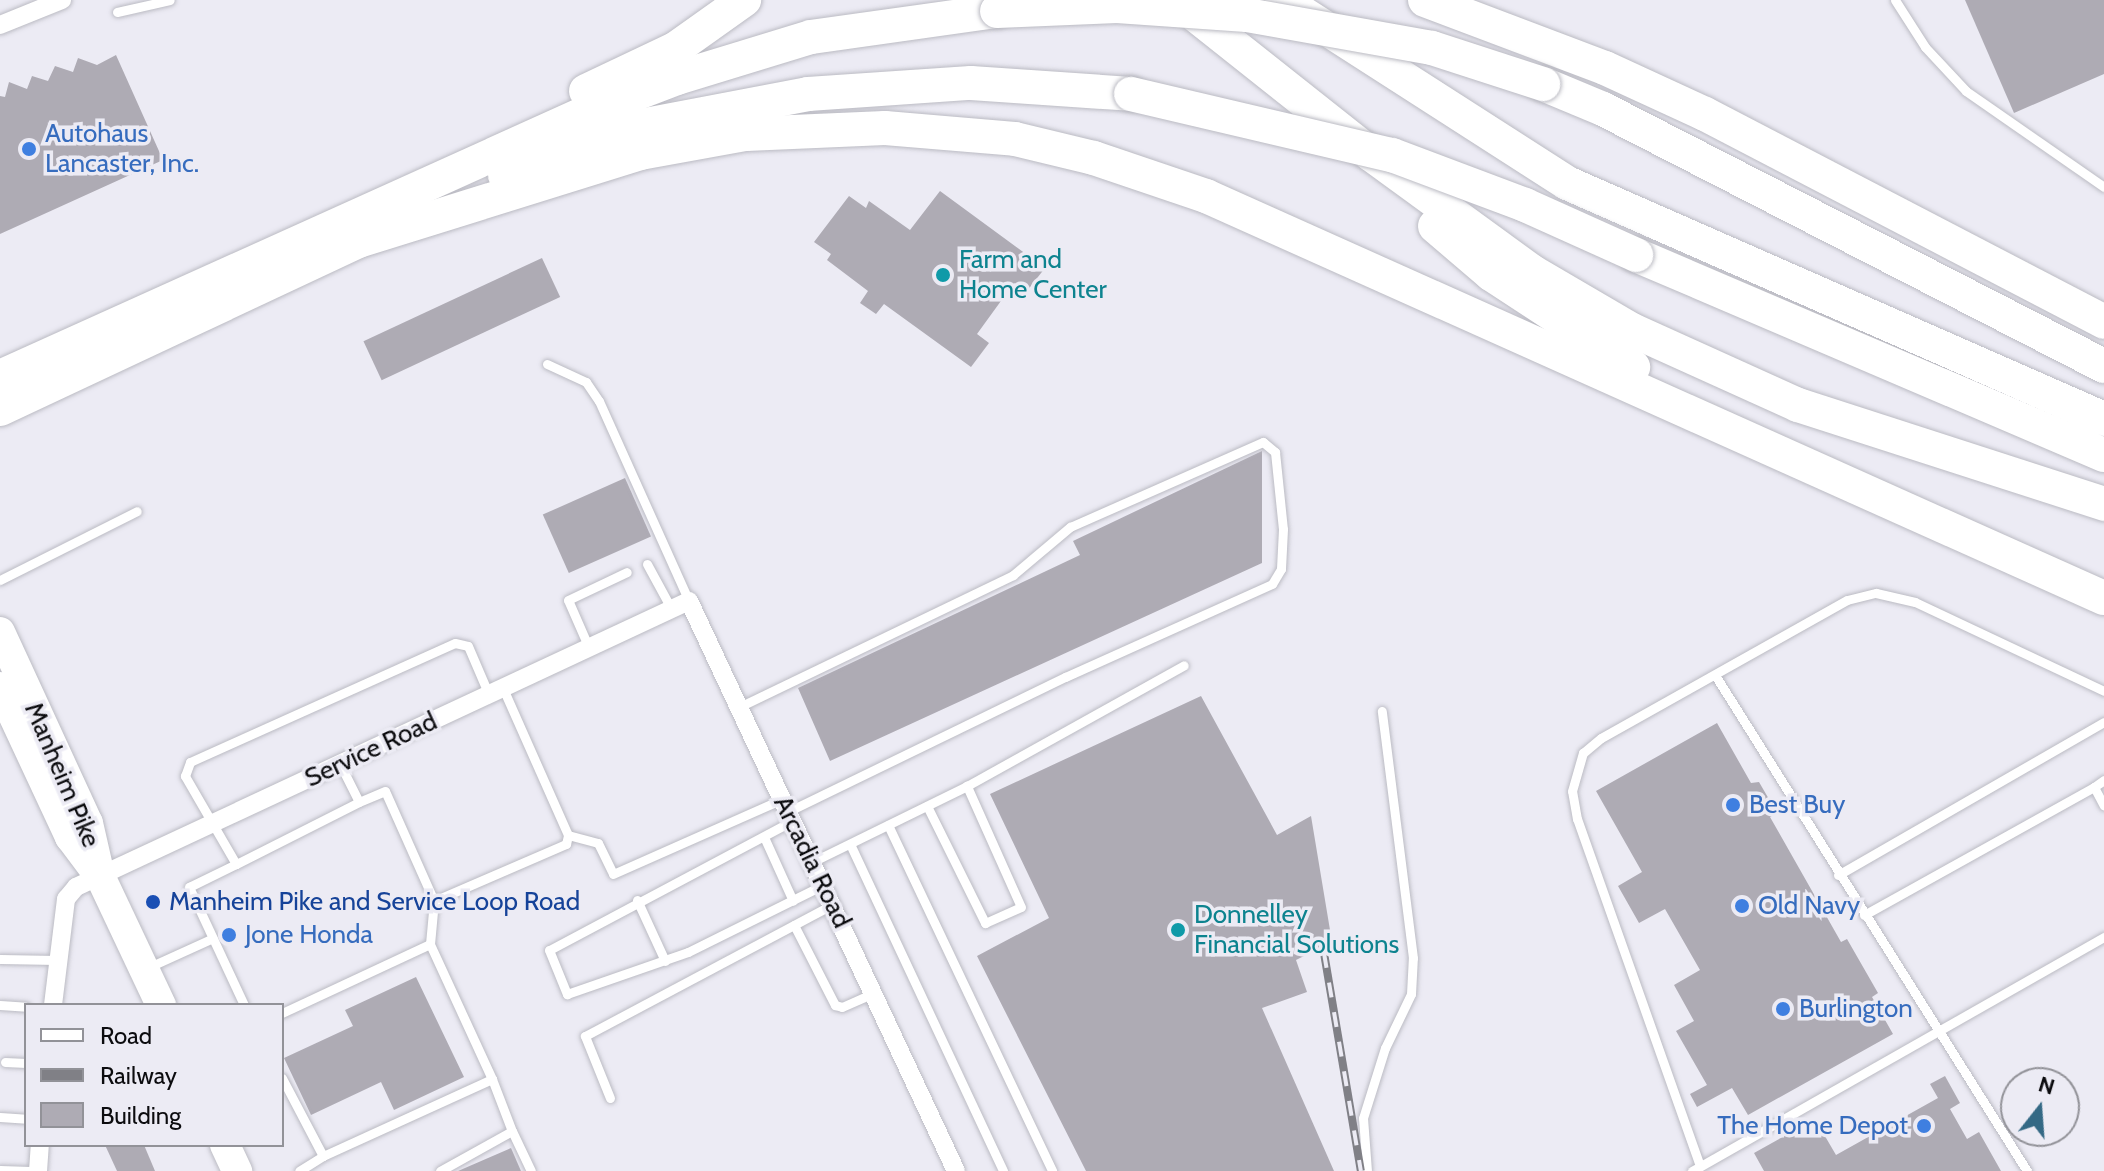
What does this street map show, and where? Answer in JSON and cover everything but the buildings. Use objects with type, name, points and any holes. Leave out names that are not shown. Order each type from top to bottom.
[{"type":"highway","points":[[360,228],[438,161],[675,49],[744,0]]},
{"type":"highway","points":[[1176,0],[1372,155],[1531,271],[1702,365],[1869,430],[2104,504]]},
{"type":"highway","points":[[1282,0],[1567,183],[2104,419]]},
{"type":"highway","points":[[1425,0],[1605,68],[1705,114],[2104,322]]},
{"type":"highway","points":[[0,409],[583,114],[711,66],[811,37],[997,11],[1117,6],[1247,15],[1432,48],[1543,84],[1603,109],[2104,366]]},
{"type":"highway","points":[[0,377],[360,228],[594,138],[663,119],[808,94],[918,85],[1032,85],[1131,94],[1392,155],[1525,205],[2104,455]]},
{"type":"highway","points":[[360,228],[640,153],[746,134],[885,128],[1015,139],[1094,158],[1206,196],[2104,598]]},
{"type":"highway","points":[[1372,155],[1427,220],[1491,274],[1753,439]]},
{"type":"main road","name":"Manheim Pike","points":[[0,632],[88,823],[100,876]]},
{"type":"main road","name":"Manheim Pike","points":[[0,687],[70,837],[100,876],[160,1003]]},
{"type":"main road","points":[[226,1147],[237,1171]]},
{"type":"street","points":[[0,25],[62,0]]},
{"type":"street","points":[[672,610],[689,601]]},
{"type":"street","name":"Arcadia Road","points":[[689,601],[956,1171]]},
{"type":"street","name":"Service Road","points":[[53,1003],[66,899],[76,887],[672,610]]},
{"type":"street","points":[[38,1171],[40,1147]]},
{"type":"lane","points":[[117,12],[170,0]]},
{"type":"lane","points":[[1895,0],[1925,47],[1966,91],[2104,187]]},
{"type":"lane","points":[[547,364],[586,382],[599,401],[689,601]]},
{"type":"lane","points":[[568,835],[598,843],[613,874],[787,811],[1065,677],[1272,584],[1281,569],[1283,529],[1275,452],[1263,442],[1070,527],[1013,575],[739,707]]},
{"type":"lane","points":[[0,580],[137,511]]},
{"type":"lane","points":[[647,564],[672,610]]},
{"type":"lane","points":[[589,648],[568,600],[627,572]]},
{"type":"lane","points":[[2104,691],[1915,602],[1876,593],[1847,600],[1601,738],[1583,753],[1572,791],[1696,1169],[2104,937]]},
{"type":"lane","points":[[236,864],[216,824],[190,790],[185,776],[190,762],[455,643],[468,646],[496,691],[568,835],[566,844],[434,901]]},
{"type":"lane","points":[[812,862],[967,786],[1184,665]]},
{"type":"lane","points":[[1715,675],[1936,1032],[1983,1095],[2027,1171]]},
{"type":"lane","points":[[1367,1171],[1363,1118],[1385,1048],[1411,994],[1412,970],[1382,711]]},
{"type":"lane","points":[[1838,875],[2104,722]]},
{"type":"lane","points":[[340,764],[359,802]]},
{"type":"lane","points":[[1864,915],[2104,780]]},
{"type":"lane","points":[[927,806],[985,923],[1021,907],[967,786]]},
{"type":"lane","points":[[2094,787],[2104,806]]},
{"type":"lane","points":[[243,1003],[189,887],[385,791],[434,901],[430,944],[531,1171]]},
{"type":"lane","points":[[787,811],[764,837],[637,900],[549,950],[567,994],[665,961],[823,885]]},
{"type":"lane","points":[[888,825],[1052,1171]]},
{"type":"lane","points":[[764,837],[793,901]]},
{"type":"lane","points":[[850,844],[1003,1171]]},
{"type":"lane","points":[[637,900],[665,961]]},
{"type":"lane","points":[[610,1098],[585,1036],[833,904]]},
{"type":"lane","points":[[794,925],[835,1005],[842,1007],[874,993]]},
{"type":"lane","points":[[144,969],[213,938]]},
{"type":"lane","points":[[284,1012],[430,944]]},
{"type":"lane","points":[[0,959],[57,960]]},
{"type":"lane","points":[[0,1005],[24,1007]]},
{"type":"lane","points":[[5,1062],[24,1063]]},
{"type":"lane","points":[[299,1171],[311,1168],[323,1156],[492,1079]]},
{"type":"lane","points":[[284,1082],[323,1156]]},
{"type":"lane","points":[[0,1117],[24,1119]]},
{"type":"lane","points":[[440,1171],[512,1131]]},
{"type":"lane","points":[[0,1170],[38,1171]]},
{"type":"railway","points":[[1324,953],[1361,1171]]},
{"type":"place","name":"Autohaus Lancaster, Inc.","points":[[29,149]]},
{"type":"place","name":"Farm and Home Center","points":[[943,275]]},
{"type":"place","name":"Best Buy","points":[[1733,805]]},
{"type":"place","name":"Manheim Pike and Service Loop Road","points":[[153,902]]},
{"type":"place","name":"Old Navy","points":[[1742,906]]},
{"type":"place","name":"Donnelley Financial Solutions","points":[[1178,930]]},
{"type":"place","name":"Jone Honda","points":[[229,935]]},
{"type":"place","name":"Burlington","points":[[1783,1009]]},
{"type":"place","name":"The Home Depot","points":[[1924,1126]]}]
